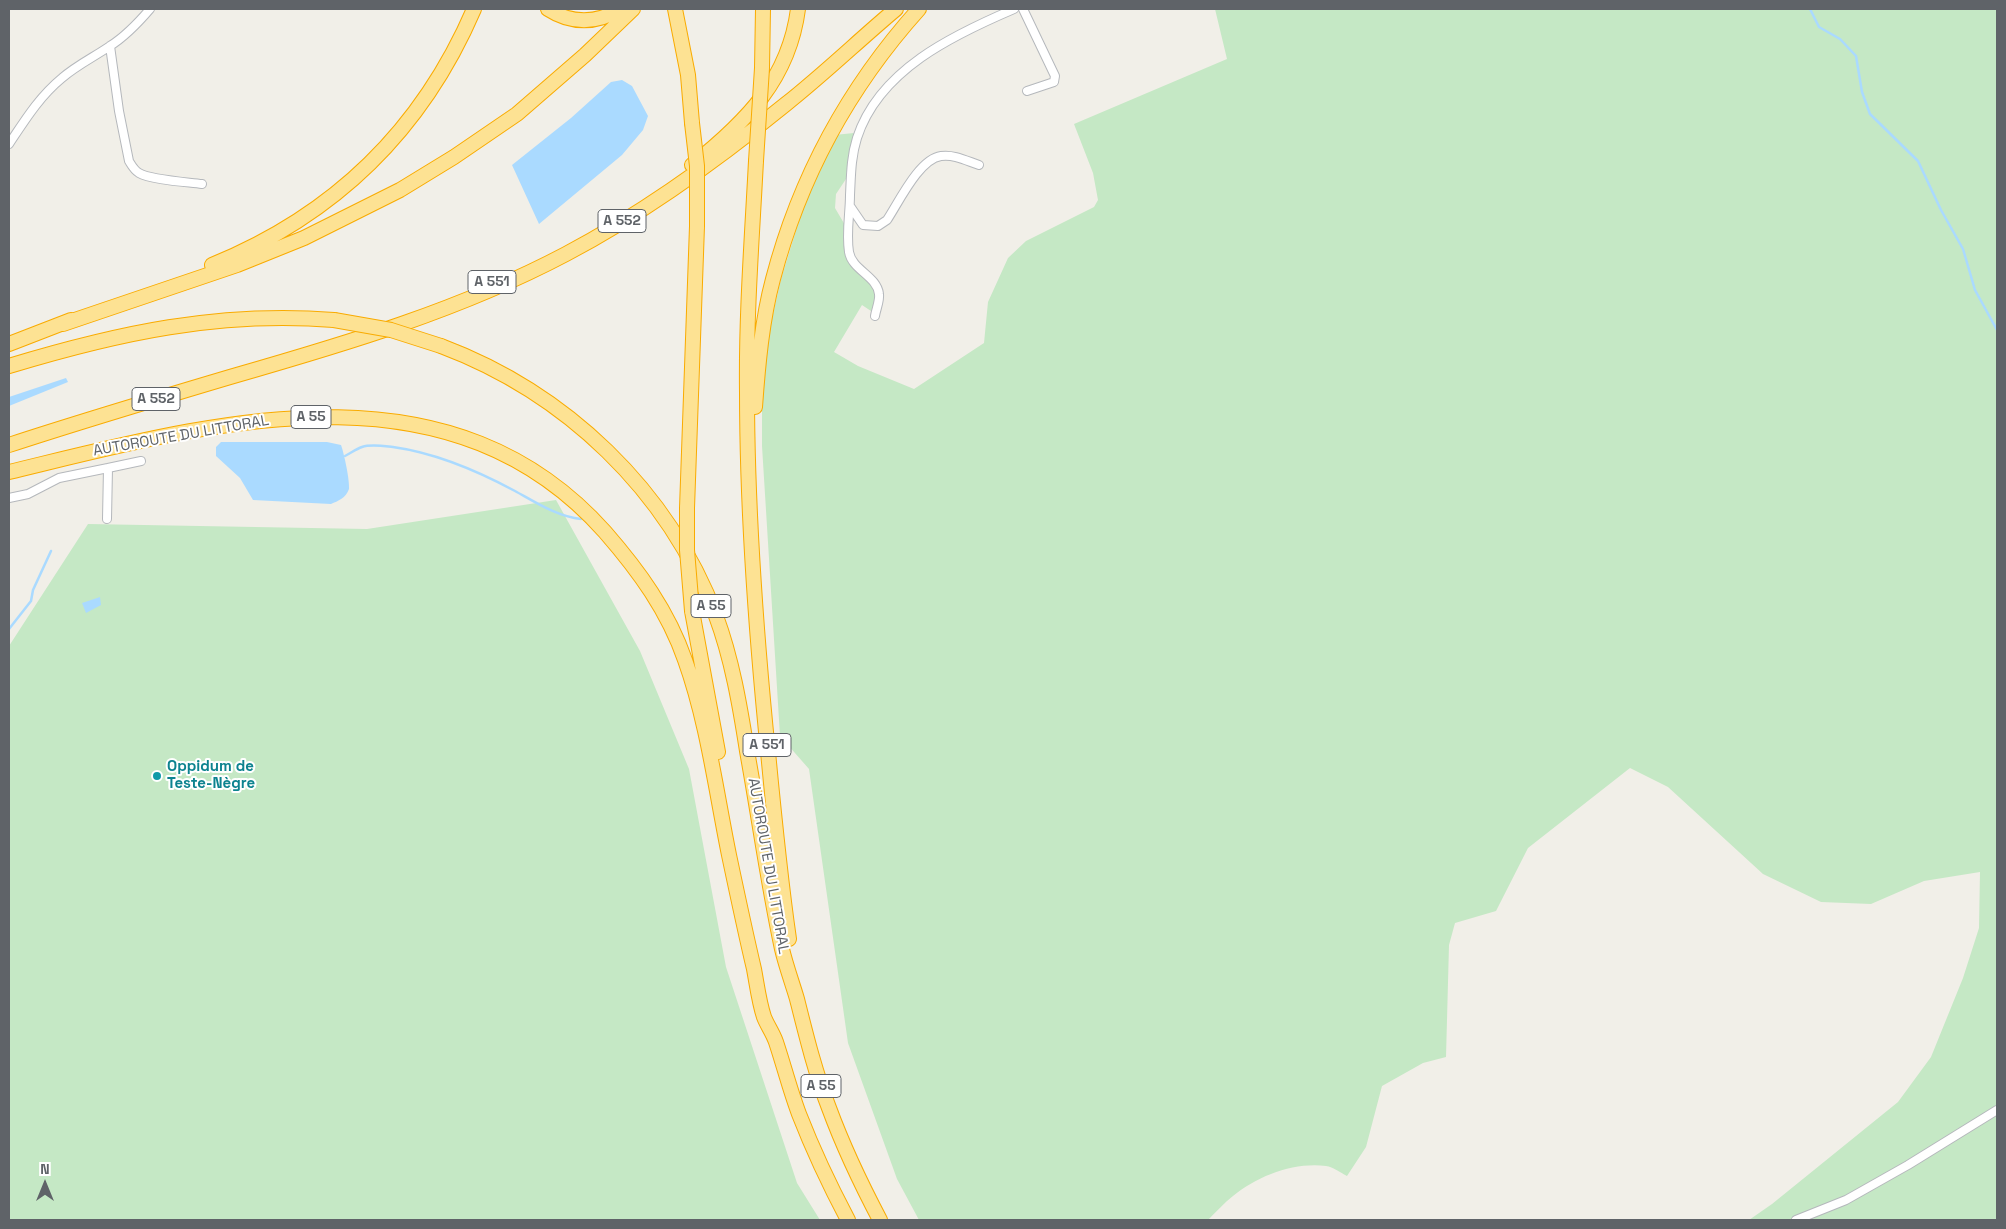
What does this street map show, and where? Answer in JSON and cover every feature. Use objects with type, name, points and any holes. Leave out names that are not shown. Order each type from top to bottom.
[{"type":"highway","points":[[9,344],[184,276],[256,245],[285,229],[322,204],[368,166],[414,114],[438,82],[462,38],[474,9]]},
{"type":"highway","points":[[548,9],[564,17],[586,22],[604,18],[620,9]]},
{"type":"highway","points":[[63,324],[237,265],[304,238],[400,190],[454,157],[517,114],[585,56],[634,9]]},
{"type":"highway","name":"A 551","points":[[763,9],[762,68],[751,251],[747,361],[749,507],[763,705],[779,865],[791,952],[792,982]]},
{"type":"highway","name":"A 551","points":[[303,356],[436,305],[519,270],[629,210],[669,182],[716,146],[762,99],[786,57],[796,28],[798,9]]},
{"type":"highway","name":"A 552","points":[[9,445],[303,356],[444,309],[505,283],[575,249],[635,213],[715,160],[788,103],[896,9]]},
{"type":"highway","points":[[749,507],[757,376],[772,280],[786,237],[803,190],[829,134],[859,83],[895,36],[919,9]]},
{"type":"highway","points":[[675,10],[688,75],[697,166],[697,226],[687,508],[687,550],[692,611],[704,684],[749,912],[773,1012],[775,1040]]},
{"type":"highway","name":"AUTOROUTE DU LITTORAL","points":[[9,366],[102,340],[154,329],[203,322],[275,317],[334,320],[391,330],[441,346],[492,367],[575,420],[600,443],[637,482],[680,543],[716,617],[731,668],[743,723],[783,954],[813,1060],[829,1108],[862,1185],[880,1220]]},
{"type":"highway","name":"AUTOROUTE DU LITTORAL","points":[[9,472],[82,454],[225,425],[273,419],[347,416],[416,424],[460,436],[511,459],[561,490],[592,518],[646,582],[670,622],[686,661],[701,717],[764,1016],[775,1040],[800,1114],[833,1192],[848,1220]]},
{"type":"street","points":[[9,144],[47,91],[84,61],[125,35],[148,9]]},
{"type":"street","points":[[875,316],[879,294],[877,287],[856,267],[850,256],[848,228],[851,166],[857,139],[870,111],[884,91],[898,76],[938,47],[971,28],[1014,9]]},
{"type":"street","points":[[1023,9],[1055,76],[1054,82],[1027,92]]},
{"type":"street","points":[[110,46],[129,161],[133,168],[139,174],[202,184]]},
{"type":"street","points":[[850,206],[863,225],[878,226],[887,220],[927,162],[942,156],[951,156],[979,165]]},
{"type":"street","points":[[9,498],[28,494],[59,478],[141,461]]},
{"type":"street","points":[[106,519],[108,468]]},
{"type":"street","points":[[1796,1220],[1854,1196],[1908,1166],[1997,1110]]},
{"type":"green space","points":[[1215,9],[1997,9],[1997,1220],[1749,1220],[1772,1204],[1898,1102],[1931,1057],[1963,978],[1979,928],[1980,872],[1924,881],[1871,904],[1821,902],[1763,874],[1668,787],[1630,768],[1528,848],[1496,911],[1455,923],[1449,945],[1446,1057],[1423,1063],[1382,1086],[1366,1147],[1347,1176],[1326,1166],[1314,1165],[1289,1168],[1276,1172],[1253,1182],[1243,1189],[1226,1202],[1208,1220],[919,1220],[897,1179],[848,1043],[809,769],[780,736],[762,446],[762,384],[771,323],[781,279],[806,198],[834,135],[854,133],[846,179],[836,194],[835,208],[845,225],[846,249],[872,283],[875,291],[875,301],[871,311],[862,305],[834,352],[858,366],[914,389],[984,343],[988,302],[1008,258],[1026,241],[1094,207],[1098,200],[1093,173],[1074,124],[1227,59]]},
{"type":"green space","points":[[556,500],[640,651],[689,769],[726,967],[797,1183],[820,1220],[9,1220],[9,646],[88,524],[367,529]]},
{"type":"water","points":[[622,80],[632,86],[648,116],[643,130],[622,155],[539,224],[512,165],[571,118],[611,82]]},
{"type":"water","points":[[66,378],[68,382],[9,406],[9,397]]},
{"type":"water","points":[[221,442],[327,442],[341,445],[349,480],[348,492],[344,497],[331,504],[253,500],[240,478],[216,456],[216,447]]},
{"type":"water","points":[[100,597],[101,605],[86,613],[82,603]]},
{"type":"waterway","points":[[1810,9],[1819,27],[1840,39],[1856,56],[1862,92],[1870,114],[1918,161],[1941,210],[1963,249],[1975,290],[1997,330]]},
{"type":"waterway","points":[[345,456],[362,447],[373,445],[425,453],[456,463],[486,476],[555,512],[581,519]]},
{"type":"waterway","points":[[9,629],[31,601],[33,590],[51,551]]},
{"type":"place","name":"Oppidum de Teste-Nègre","points":[[157,776]]}]
